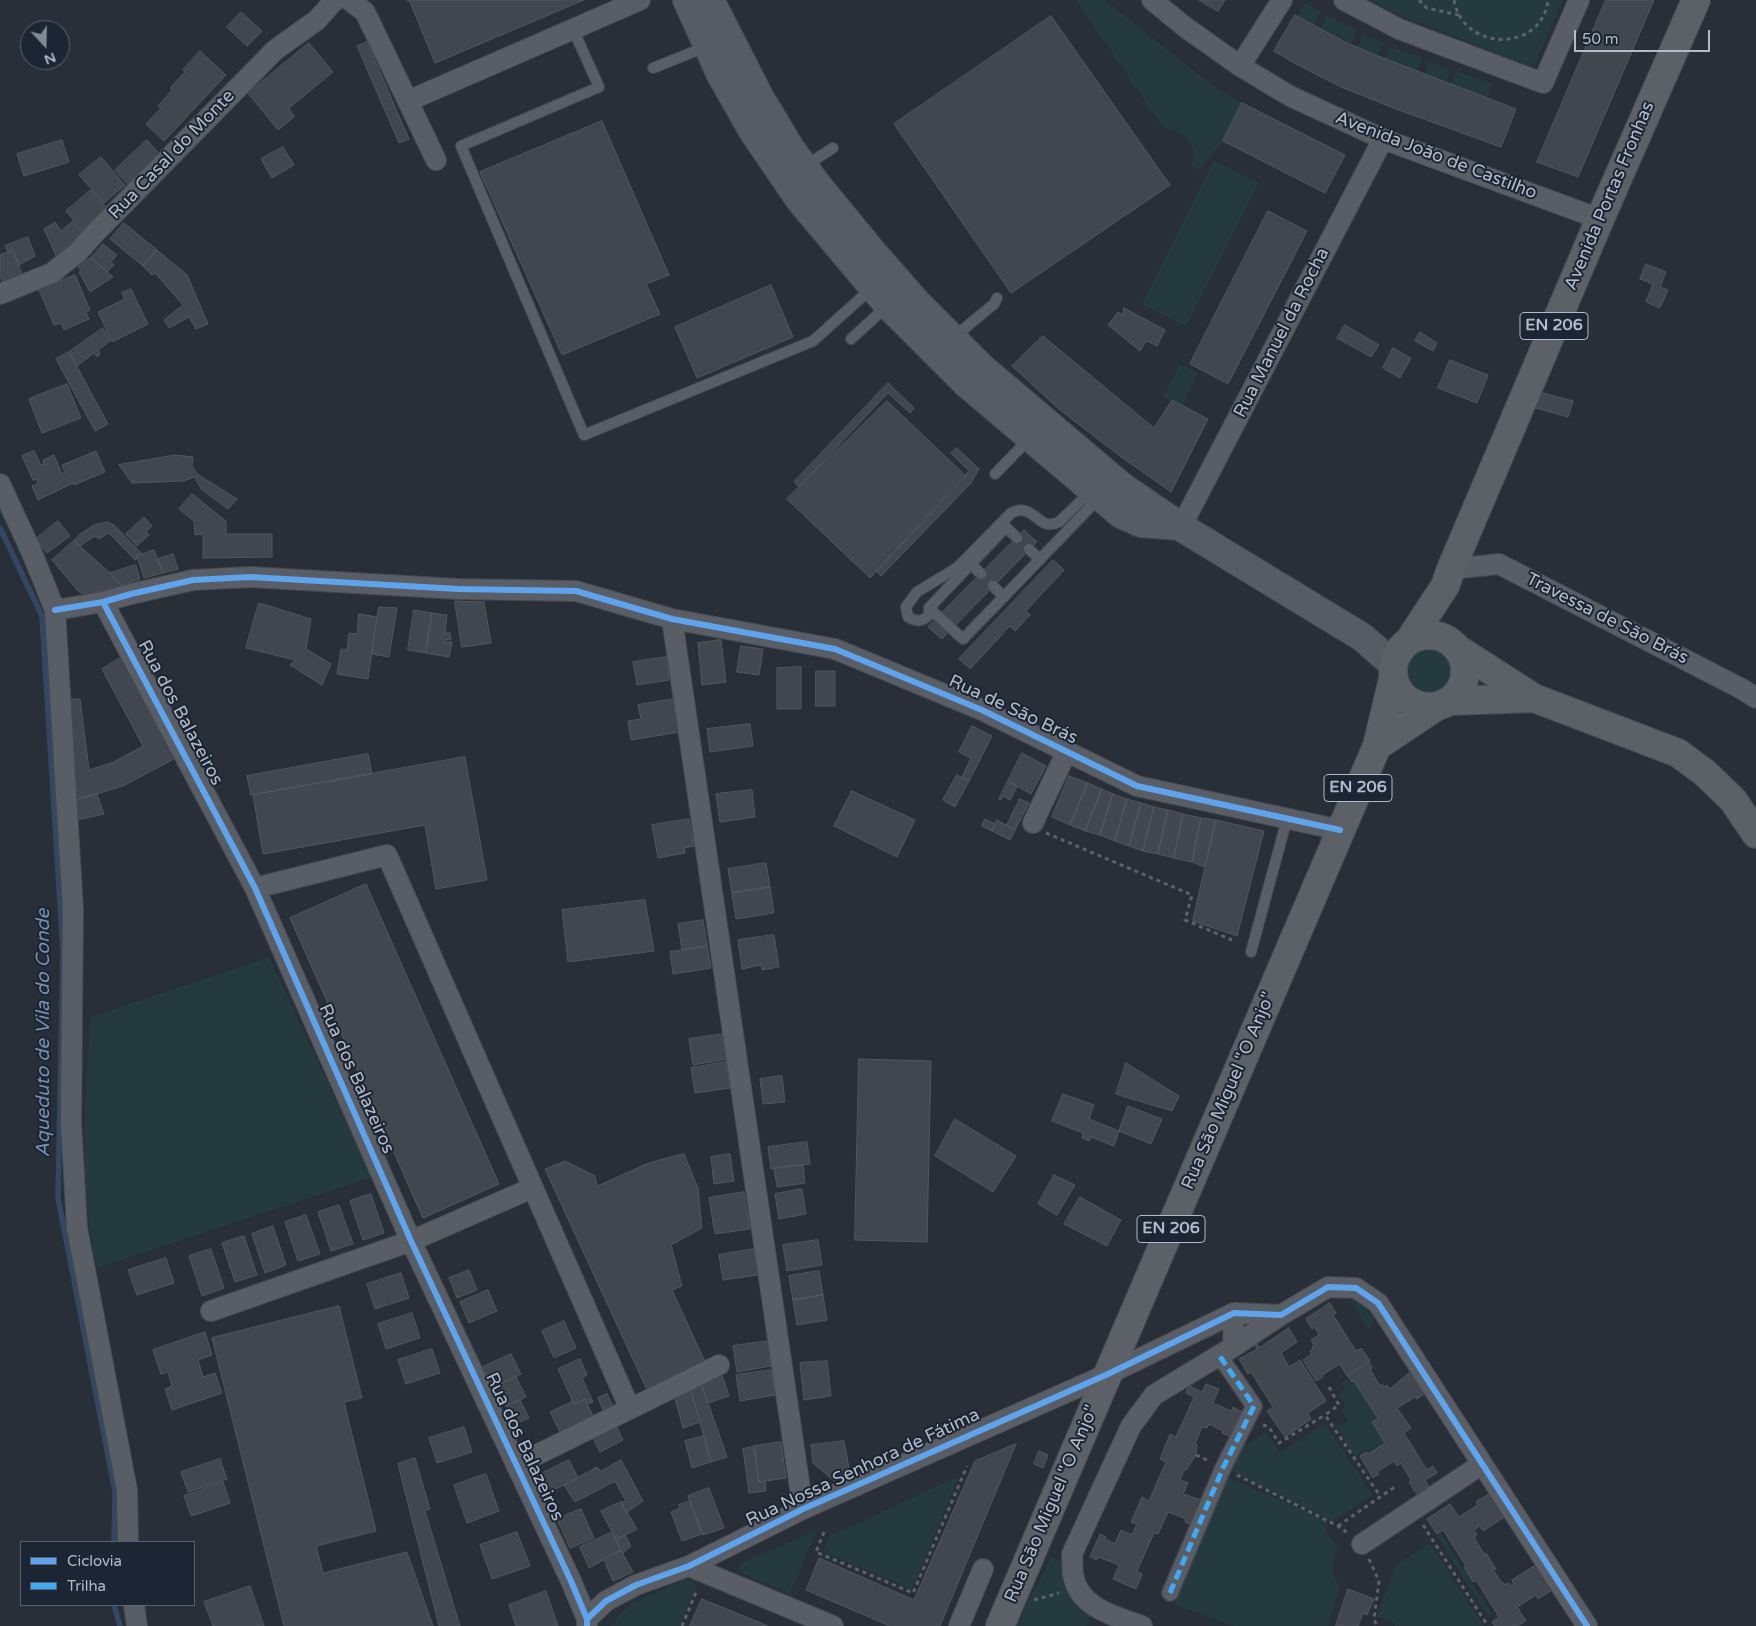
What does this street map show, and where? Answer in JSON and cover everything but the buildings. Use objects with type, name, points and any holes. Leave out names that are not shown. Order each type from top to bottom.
[{"type":"main road","points":[[687,0],[721,75],[752,132],[785,181],[880,296],[966,383],[1121,514],[1141,523],[1181,526]]},
{"type":"main road","points":[[710,0],[760,98],[804,167],[874,254],[918,303],[982,368],[1121,486],[1181,526],[1362,637],[1400,657]]},
{"type":"main road","points":[[1666,67],[1683,0]]},
{"type":"main road","name":"Avenida Portas Fronhas","points":[[1340,830],[1377,746],[1400,657],[1448,578],[1600,219],[1696,0]]},
{"type":"main road","points":[[1666,67],[1711,0]]},
{"type":"main road","name":"Avenida Portas Fronhas","points":[[1448,578],[1454,645]]},
{"type":"main road","points":[[1534,698],[1443,703],[1425,707],[1414,704],[1404,698],[1398,689],[1400,657],[1418,636],[1439,636],[1534,698],[1678,753],[1705,773],[1733,800],[1756,834]]},
{"type":"main road","name":"EN 206","points":[[1377,746],[1458,693],[1463,683],[1465,672],[1464,660],[1454,645]]},
{"type":"main road","name":"Rua São Miguel \"O Anjo\"","points":[[1003,1617],[1146,1288],[1340,830]]},
{"type":"street","name":"Rua Casal do Monte","points":[[0,294],[52,274],[78,252],[275,50],[317,20],[333,0]]},
{"type":"street","points":[[349,0],[365,12],[436,160]]},
{"type":"street","points":[[408,101],[640,0]]},
{"type":"street","name":"Avenida João de Castilho","points":[[1152,0],[1185,27],[1240,66],[1290,96],[1382,139],[1600,219]]},
{"type":"street","points":[[1240,66],[1282,0]]},
{"type":"street","points":[[1344,0],[1399,29],[1544,84],[1579,0]]},
{"type":"street","name":"Rua Manuel da Rocha","points":[[1181,526],[1382,139]]},
{"type":"street","points":[[0,484],[32,553],[55,610],[73,909],[71,1121],[77,1228],[127,1490],[128,1541]]},
{"type":"street","name":"Travessa de São Brás","points":[[1448,578],[1499,564],[1742,689],[1756,698]]},
{"type":"street","name":"Rua de São Brás","points":[[103,602],[193,580],[250,577],[458,590],[576,590],[672,619],[835,649],[982,710],[1137,786],[1340,830]]},
{"type":"street","points":[[55,610],[103,602]]},
{"type":"street","name":"Rua dos Balazeiros","points":[[103,602],[255,888],[411,1241],[571,1581],[587,1622]]},
{"type":"street","points":[[672,619],[803,1509]]},
{"type":"street","points":[[1038,827],[1067,751]]},
{"type":"street","points":[[255,888],[387,855],[630,1409]]},
{"type":"street","points":[[211,1311],[411,1241],[532,1188]]},
{"type":"street","points":[[1142,1626],[1095,1608],[1081,1595],[1073,1576],[1072,1554],[1131,1426],[1154,1395],[1328,1287],[1356,1288],[1378,1303],[1587,1626]]},
{"type":"street","points":[[1170,1593],[1223,1468],[1254,1406],[1226,1351],[1234,1313],[1281,1315]]},
{"type":"street","name":"Rua Nossa Senhora de Fátima","points":[[587,1622],[606,1602],[636,1585],[689,1566],[803,1509],[1108,1374],[1234,1313]]},
{"type":"street","points":[[516,1465],[719,1365]]},
{"type":"street","points":[[1362,1544],[1482,1464]]},
{"type":"street","points":[[689,1566],[833,1626]]},
{"type":"street","points":[[959,1626],[983,1569]]},
{"type":"street","points":[[134,1606],[137,1626]]},
{"type":"lane","points":[[573,29],[599,88],[460,146],[584,435],[813,341],[880,296]]},
{"type":"lane","points":[[653,68],[708,46]]},
{"type":"lane","points":[[804,167],[833,148]]},
{"type":"lane","points":[[851,339],[880,296]]},
{"type":"lane","points":[[953,338],[994,304],[997,298]]},
{"type":"lane","points":[[995,474],[1030,438]]},
{"type":"lane","points":[[929,608],[963,639],[1040,560],[1096,493]]},
{"type":"lane","points":[[929,608],[930,615],[924,620],[915,621],[908,617],[906,607],[916,592],[958,567],[1011,513],[1019,509],[1026,510],[1046,524],[1053,525],[1096,493]]},
{"type":"lane","points":[[929,608],[1006,527],[1017,538]]},
{"type":"lane","points":[[1029,549],[1040,560]]},
{"type":"lane","points":[[971,564],[981,574]]},
{"type":"lane","points":[[993,586],[1004,597]]},
{"type":"lane","points":[[1251,952],[1287,819]]},
{"type":"path","points":[[1419,0],[1427,8],[1460,16]]},
{"type":"path","points":[[1454,0],[1460,16],[1470,30],[1476,34],[1501,39],[1514,38],[1530,32],[1537,26],[1544,15],[1548,0]]},
{"type":"path","points":[[1038,827],[1192,895],[1185,920],[1232,940]]},
{"type":"path","points":[[1248,1417],[1269,1427],[1278,1443],[1339,1405],[1329,1387]]},
{"type":"path","points":[[1325,1415],[1380,1496]]},
{"type":"path","points":[[824,1532],[816,1552],[913,1593],[967,1466]]},
{"type":"path","points":[[1223,1468],[1338,1526],[1396,1486]]},
{"type":"path","points":[[1413,1509],[1488,1626]]},
{"type":"path","points":[[1377,1626],[1374,1619],[1379,1581]]},
{"type":"path","points":[[682,1626],[700,1584]]},
{"type":"path","points":[[1003,1617],[1078,1588]]},
{"type":"green space","points":[[1076,0],[1105,0],[1213,86],[1242,103],[1223,141],[1198,171],[1191,165],[1194,155],[1192,146],[1182,135],[1165,128],[1160,123]]},
{"type":"green space","points":[[1371,0],[1563,0],[1535,64],[1527,65],[1390,11]]},
{"type":"green space","points":[[1305,3],[1321,12],[1314,25],[1297,16]]},
{"type":"green space","points":[[1327,15],[1357,30],[1351,44],[1321,28]]},
{"type":"green space","points":[[1363,34],[1384,43],[1378,56],[1357,47]]},
{"type":"green space","points":[[1390,46],[1423,58],[1417,72],[1384,58]]},
{"type":"green space","points":[[1429,61],[1451,69],[1446,83],[1424,74]]},
{"type":"green space","points":[[1456,71],[1492,84],[1487,99],[1451,85]]},
{"type":"green space","points":[[1214,160],[1259,183],[1186,326],[1142,304]]},
{"type":"green space","points":[[1180,364],[1198,372],[1182,406],[1163,396]]},
{"type":"green space","points":[[1429,644],[1439,646],[1448,652],[1454,661],[1456,671],[1454,681],[1448,690],[1439,696],[1429,698],[1419,696],[1410,690],[1404,681],[1402,671],[1404,661],[1410,652],[1419,646]]},
{"type":"green space","points":[[269,957],[372,1177],[97,1268],[87,1206],[84,1143],[90,1017]]},
{"type":"green space","points":[[1353,1297],[1360,1299],[1376,1315],[1369,1329],[1351,1302]]},
{"type":"green space","points":[[1347,1379],[1351,1384],[1355,1382],[1377,1416],[1371,1421],[1384,1441],[1366,1453],[1364,1451],[1355,1456],[1337,1427],[1348,1421],[1341,1410],[1346,1406],[1339,1394],[1346,1390],[1341,1383]]},
{"type":"green space","points":[[1325,1423],[1373,1495],[1333,1521],[1232,1471],[1242,1448],[1266,1432],[1280,1453]]},
{"type":"green space","points":[[959,1476],[912,1589],[823,1552],[830,1536]]},
{"type":"green space","points":[[1225,1476],[1327,1521],[1326,1531],[1337,1545],[1332,1574],[1340,1587],[1328,1626],[1233,1626],[1174,1604]]},
{"type":"green space","points":[[817,1530],[790,1594],[742,1573],[739,1568],[743,1562]]},
{"type":"green space","points":[[1441,1533],[1492,1614],[1487,1616],[1437,1536]]},
{"type":"green space","points":[[1430,1543],[1484,1626],[1395,1626],[1395,1624],[1377,1616],[1396,1565]]},
{"type":"green space","points":[[1052,1557],[1059,1561],[1061,1557],[1065,1558],[1071,1591],[1083,1609],[1091,1615],[1087,1626],[1016,1626],[1025,1607]]},
{"type":"green space","points":[[686,1579],[697,1584],[680,1626],[611,1626],[621,1613],[634,1602]]},
{"type":"waterway","name":"Aqueduto de Vila do Conde","points":[[0,528],[42,616],[63,951],[58,1198],[115,1492],[114,1541]]},
{"type":"waterway","name":"Aqueduto de Vila do Conde","points":[[114,1606],[120,1626]]},
{"type":"marked path","points":[[1170,1593],[1223,1468],[1254,1406],[1219,1355]]},
{"type":"cycle path","points":[[103,602],[193,580],[250,577],[458,589],[576,591],[672,619],[835,649],[982,710],[1137,786],[1340,830]]},
{"type":"cycle path","points":[[55,610],[103,602],[255,888],[411,1241],[571,1581],[587,1619],[587,1626]]},
{"type":"cycle path","points":[[587,1619],[606,1601],[636,1585],[689,1566],[803,1509],[1108,1374],[1234,1313],[1281,1315],[1328,1287],[1356,1288],[1378,1303],[1587,1626]]}]
